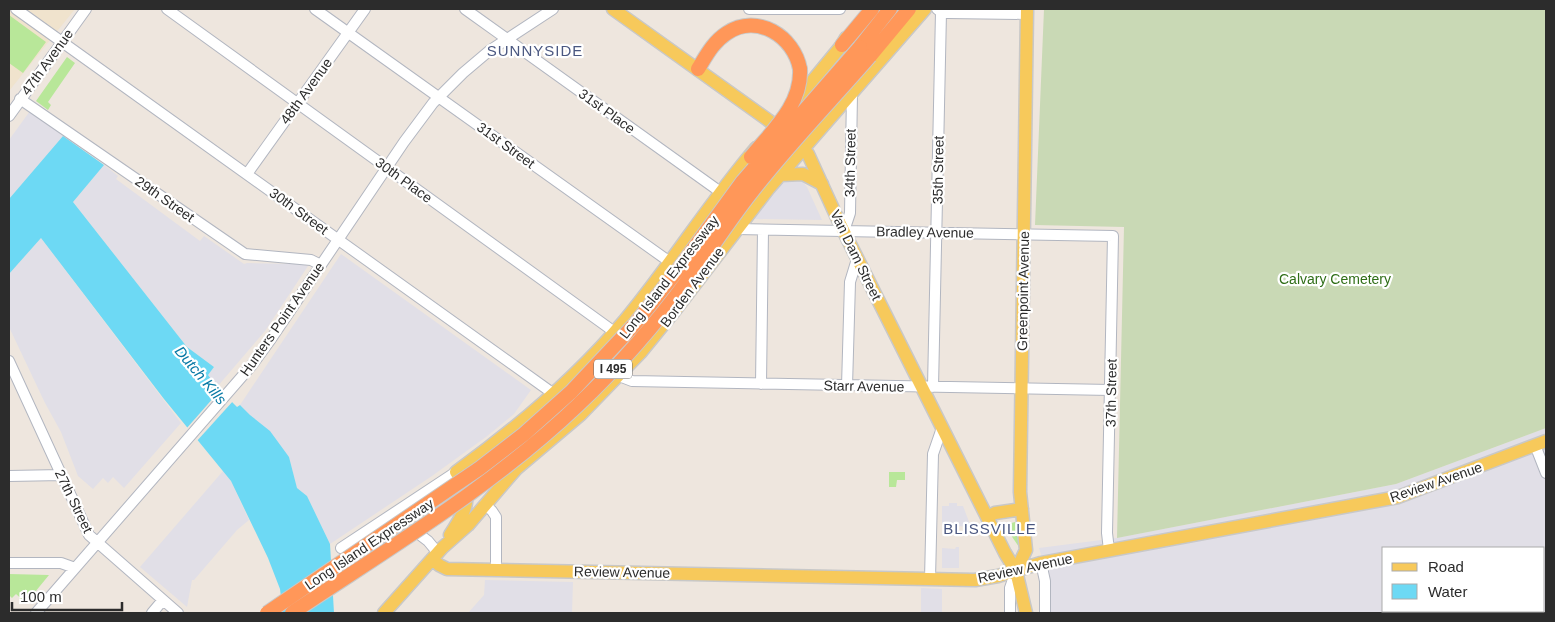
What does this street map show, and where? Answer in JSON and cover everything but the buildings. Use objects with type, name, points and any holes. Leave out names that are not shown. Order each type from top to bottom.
[{"type":"highway","points":[[842,45],[872,9]]},
{"type":"highway","name":"Long Island Expressway","points":[[292,613],[489,480],[540,439],[578,405],[654,324],[758,184],[865,52],[890,9]]},
{"type":"highway","name":"Long Island Expressway","points":[[267,613],[459,484],[524,434],[577,386],[617,345],[647,310],[747,175],[909,9]]},
{"type":"highway","points":[[695,247],[732,180],[793,103],[798,89],[800,69],[795,52],[784,38],[765,28],[750,25],[735,28],[720,38],[698,69]]},
{"type":"main road","name":"Van Dam Street","points":[[613,9],[775,125],[808,154],[857,259],[927,387],[942,428],[1016,571]]},
{"type":"main road","points":[[456,472],[517,426],[553,394],[614,332],[670,262],[720,192],[842,45],[864,9]]},
{"type":"main road","name":"Borden Avenue","points":[[384,613],[438,553],[468,525],[508,478],[580,415],[641,352],[780,175],[925,9]]},
{"type":"main road","name":"Greenpoint Avenue","points":[[1016,571],[1026,550],[1020,492],[1027,12]]},
{"type":"main road","points":[[780,175],[803,174],[822,184]]},
{"type":"main road","name":"Review Avenue","points":[[438,553],[445,568],[976,580],[998,576],[1041,563],[1398,497],[1541,443]]},
{"type":"main road","name":"Borden Avenue","points":[[438,553],[465,510],[466,492],[463,482],[456,472]]},
{"type":"main road","points":[[463,482],[484,492],[508,478]]},
{"type":"main road","points":[[463,482],[485,504]]},
{"type":"main road","points":[[987,517],[1022,509]]},
{"type":"main road","points":[[1016,571],[1026,613]]},
{"type":"street","name":"30th Street","points":[[16,9],[580,415]]},
{"type":"street","name":"47th Avenue","points":[[9,116],[86,9]]},
{"type":"street","name":"30th Place","points":[[167,9],[641,352]]},
{"type":"street","name":"31st Street","points":[[315,9],[697,282]]},
{"type":"street","name":"48th Avenue","points":[[247,174],[365,9]]},
{"type":"street","name":"31st Place","points":[[465,9],[749,213]]},
{"type":"street","name":"Hunters Point Avenue","points":[[36,613],[232,389],[271,339],[416,124],[472,65],[506,38],[553,9]]},
{"type":"street","points":[[749,9],[840,9]]},
{"type":"street","points":[[939,10],[1027,12]]},
{"type":"street","name":"35th Street","points":[[927,387],[937,232],[939,10]]},
{"type":"street","name":"34th Street","points":[[844,231],[850,213],[852,94]]},
{"type":"street","name":"29th Street","points":[[20,99],[245,254],[311,260],[321,265]]},
{"type":"street","name":"Bradley Avenue","points":[[736,229],[1113,236]]},
{"type":"street","points":[[761,384],[763,230]]},
{"type":"street","name":"37th Street","points":[[1109,550],[1107,533],[1113,236]]},
{"type":"street","points":[[847,386],[850,282],[857,259]]},
{"type":"street","name":"27th Street","points":[[9,361],[89,534],[178,613]]},
{"type":"street","name":"Starr Avenue","points":[[619,376],[632,381],[1111,390]]},
{"type":"street","points":[[9,386],[20,386]]},
{"type":"street","points":[[930,579],[933,454],[942,428]]},
{"type":"street","points":[[1541,443],[1546,473]]},
{"type":"street","points":[[341,548],[456,472]]},
{"type":"street","points":[[9,476],[62,475]]},
{"type":"street","points":[[485,504],[496,517],[496,570]]},
{"type":"street","name":"Review Avenue","points":[[394,514],[428,541],[438,553]]},
{"type":"street","points":[[9,563],[61,563],[75,568]]},
{"type":"street","points":[[1041,563],[1045,582],[1045,613]]},
{"type":"street","name":"Greenpoint Avenue","points":[[1010,613],[1010,588],[1016,571]]},
{"type":"street","points":[[152,613],[163,600]]},
{"type":"shaded area","points":[[9,9],[75,9],[9,91]]},
{"type":"shaded area","points":[[30,111],[63,136],[9,199],[9,140]]},
{"type":"shaded area","points":[[104,165],[118,176],[116,179],[200,241],[204,236],[244,264],[297,264],[308,266],[265,331],[217,387],[207,375],[214,367],[187,347],[73,202]]},
{"type":"shaded area","points":[[791,180],[799,180],[807,187],[822,220],[754,219],[781,185]]},
{"type":"shaded area","points":[[41,238],[181,423],[124,488],[113,477],[108,483],[103,478],[93,489],[78,476],[61,432],[9,327],[9,274]]},
{"type":"shaded area","points":[[341,254],[531,390],[514,414],[486,437],[432,476],[330,544],[307,496],[297,488],[289,457],[240,405]]},
{"type":"shaded area","points":[[1546,428],[1546,613],[1050,613],[1050,584],[1039,548],[1117,538],[1396,484]]},
{"type":"shaded area","points":[[223,471],[231,481],[249,520],[237,530],[192,580],[187,607],[140,567]]},
{"type":"shaded area","points":[[949,503],[957,503],[957,506],[963,506],[971,527],[942,525],[942,506],[949,506]]},
{"type":"shaded area","points":[[959,547],[959,568],[942,568],[942,548],[955,549]]},
{"type":"shaded area","points":[[485,580],[573,582],[572,613],[468,613],[484,595]]},
{"type":"shaded area","points":[[921,588],[942,589],[942,613],[921,613]]},
{"type":"green space","name":"Calvary Cemetery","points":[[1044,9],[1546,9],[1546,428],[1396,484],[1117,538],[1124,227],[1035,225]]},
{"type":"green space","points":[[9,15],[46,42],[23,73],[9,63]]},
{"type":"green space","points":[[67,57],[75,63],[48,102],[51,105],[48,110],[36,101]]},
{"type":"green space","points":[[889,472],[905,472],[905,480],[897,480],[896,487],[889,487]]},
{"type":"green space","points":[[1015,522],[1019,547],[1004,525]]},
{"type":"green space","points":[[9,574],[49,575],[26,603],[16,594],[12,598],[9,595]]},
{"type":"water","name":"Dutch Kills","points":[[63,136],[104,165],[73,202],[187,347],[214,367],[208,375],[217,387],[237,407],[240,405],[270,431],[289,457],[297,488],[307,496],[330,544],[334,613],[283,613],[280,589],[268,558],[231,481],[164,399],[41,238],[9,274],[9,199]]},
{"type":"pier","points":[[222,388],[234,400],[196,442],[186,429]]},
{"type":"district","name":"SUNNYSIDE","points":[[535,50]]},
{"type":"district","name":"BLISSVILLE","points":[[990,528]]}]
